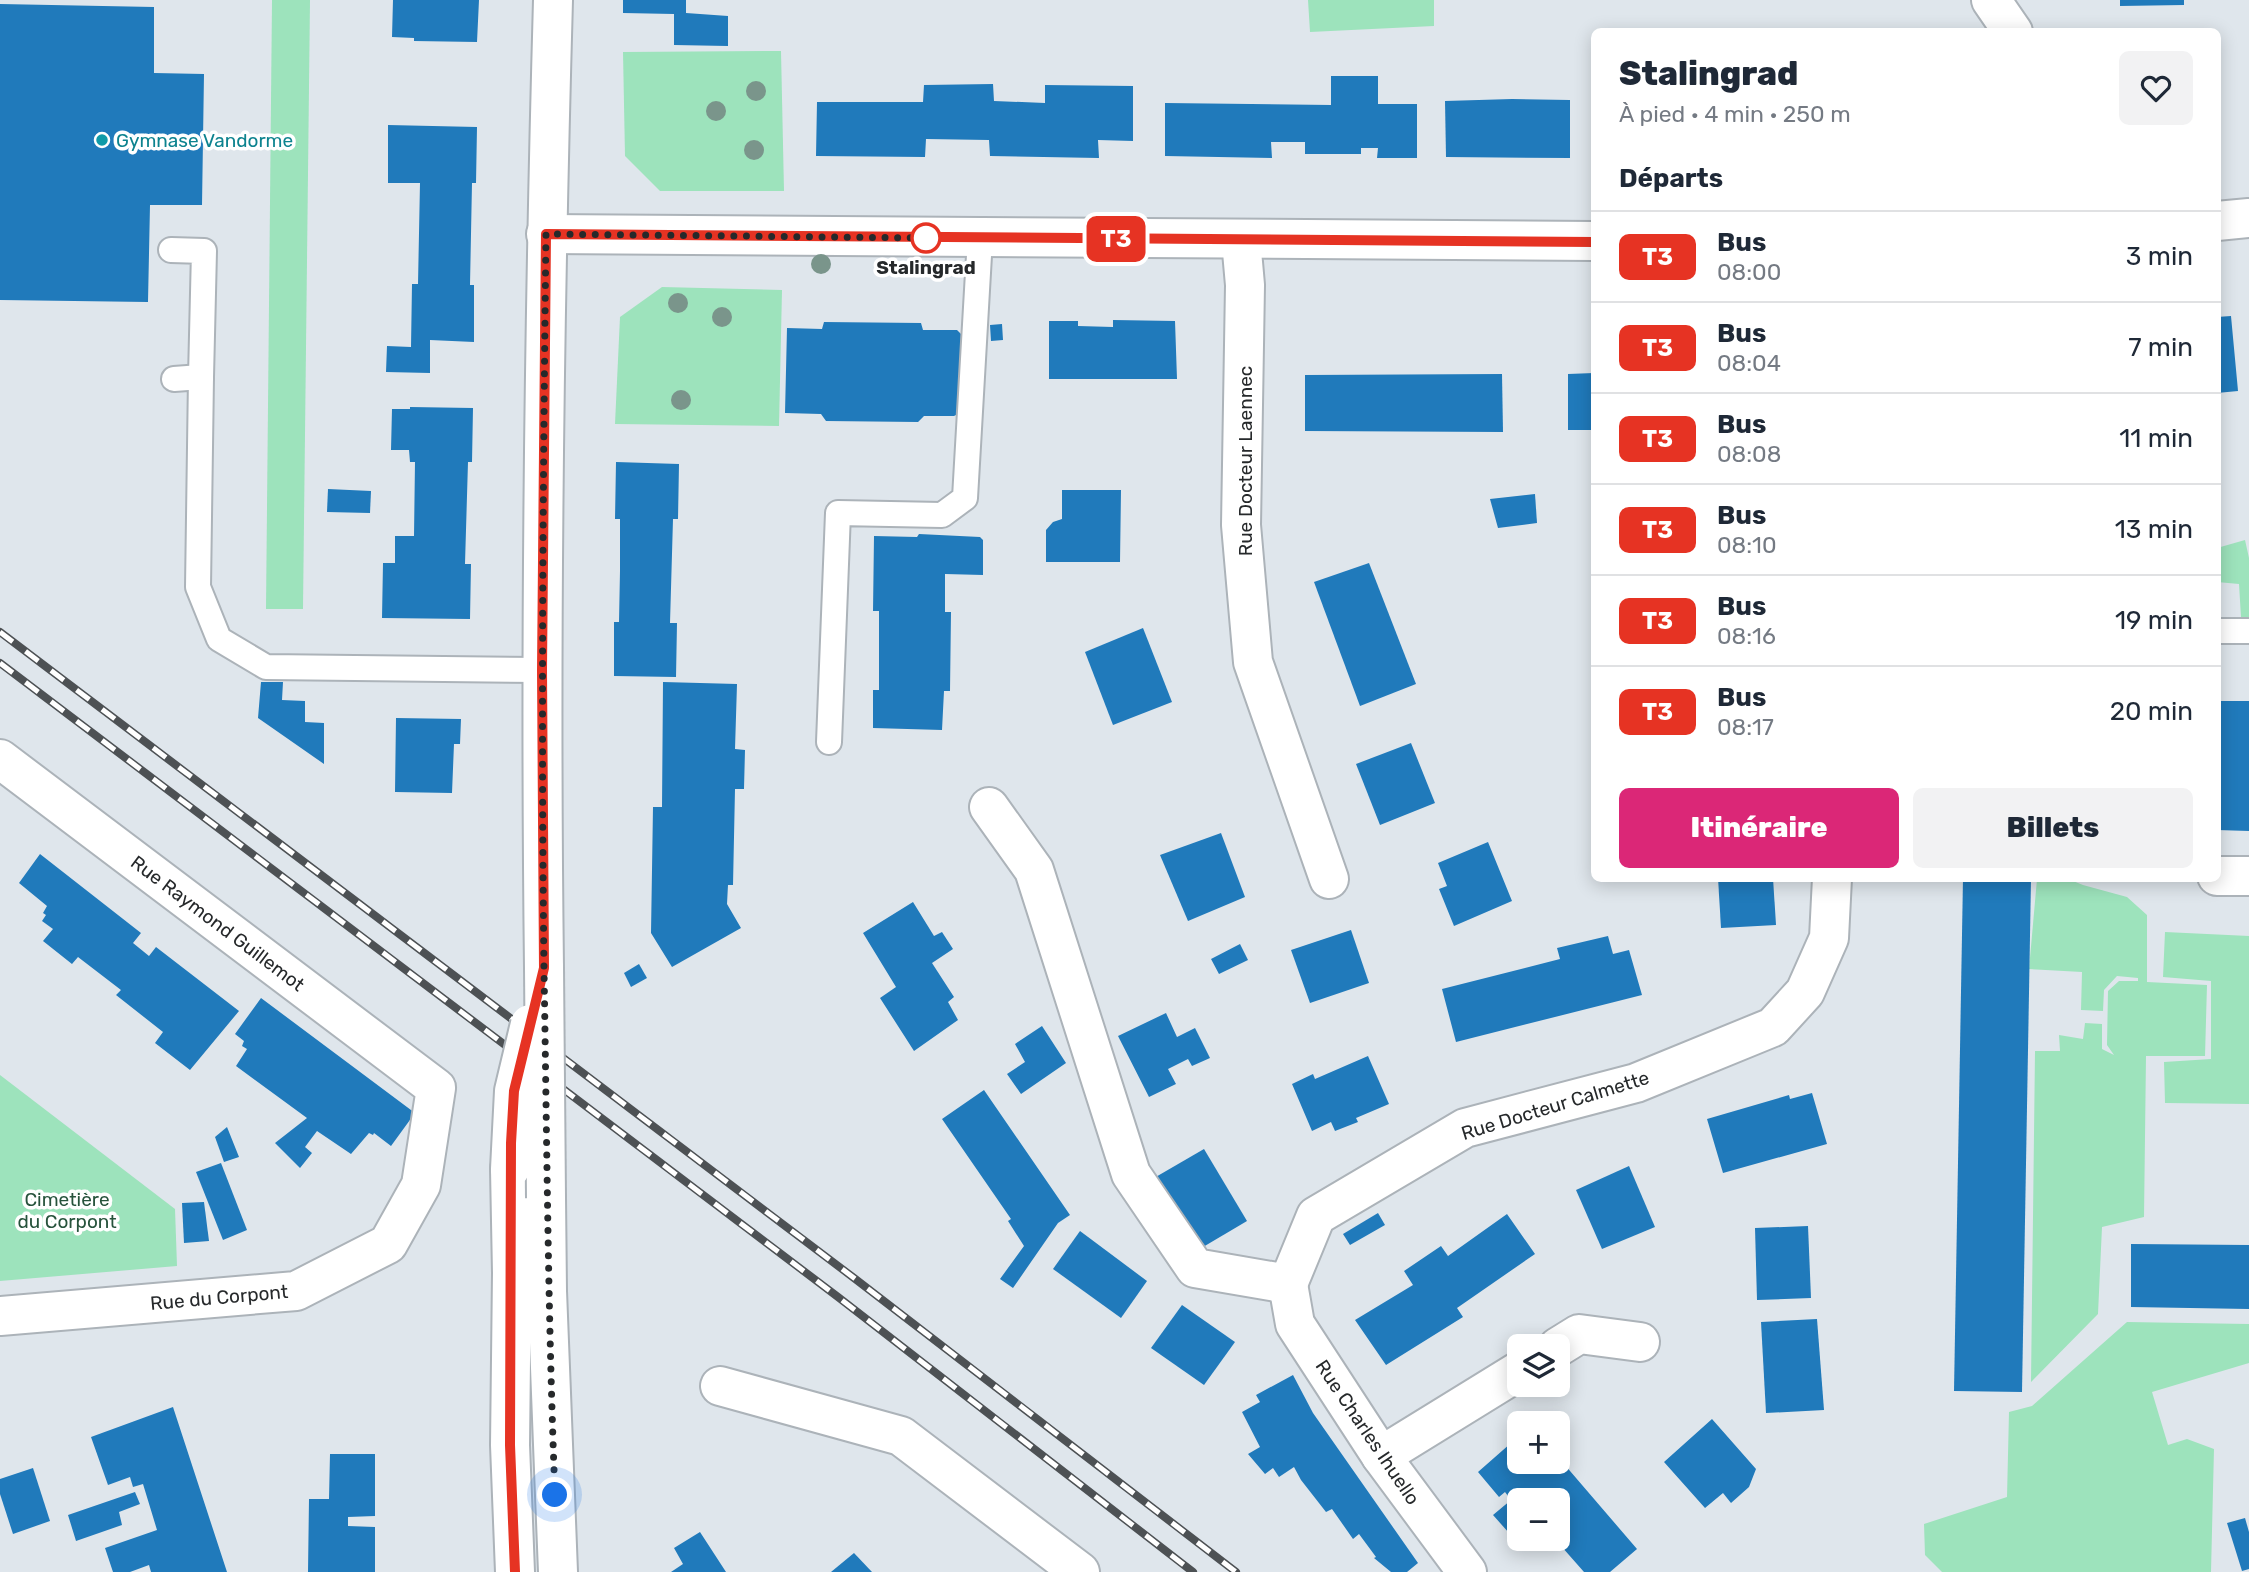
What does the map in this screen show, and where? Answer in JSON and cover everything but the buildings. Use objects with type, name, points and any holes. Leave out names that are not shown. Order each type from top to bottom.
[{"type":"street","points":[[553,0],[546,234],[542,670],[546,1198],[558,1572]]},
{"type":"street","points":[[1991,0],[2009,28]]},
{"type":"street","points":[[2221,221],[2249,218]]},
{"type":"street","points":[[546,234],[1591,242]]},
{"type":"street","name":"Rue Docteur Laennec","points":[[1241,240],[1245,285],[1241,524],[1253,662],[1329,879]]},
{"type":"street","name":"Rue Raymond Guillemot","points":[[0,758],[436,1088]]},
{"type":"street","points":[[989,807],[1034,870],[1131,1174],[1195,1268],[1288,1284]]},
{"type":"street","points":[[2221,876],[2249,876]]},
{"type":"street","name":"Rue Docteur Calmette","points":[[1288,1284],[1316,1216],[1465,1128],[1636,1083],[1773,1027],[1805,992],[1829,938],[1832,882]]},
{"type":"street","points":[[515,1572],[510,1445],[510,1170],[514,1091],[544,951]]},
{"type":"street","name":"Rue du Corpont","points":[[0,1316],[296,1291],[388,1244],[421,1185],[436,1088]]},
{"type":"street","name":"Rue Charles Ihuello","points":[[1288,1284],[1295,1324],[1381,1456],[1467,1572]]},
{"type":"street","points":[[1570,1340],[1579,1334],[1640,1342]]},
{"type":"street","points":[[1381,1456],[1507,1378]]},
{"type":"street","points":[[720,1386],[901,1436],[1080,1572]]},
{"type":"lane","points":[[828,742],[838,513],[942,515],[965,498],[981,238]]},
{"type":"lane","points":[[171,250],[204,251],[198,586],[219,639],[266,667],[542,670]]},
{"type":"lane","points":[[174,379],[201,377]]},
{"type":"lane","points":[[2221,631],[2249,631]]},
{"type":"green space","points":[[272,0],[310,0],[303,609],[266,609]]},
{"type":"green space","points":[[1308,0],[1434,0],[1434,26],[1310,32]]},
{"type":"green space","points":[[781,51],[784,191],[660,191],[625,156],[623,52]]},
{"type":"green space","points":[[662,287],[782,290],[779,426],[615,424],[620,317]]},
{"type":"green space","points":[[2245,540],[2249,558],[2249,617],[2241,617],[2239,584],[2221,582],[2221,547]]},
{"type":"green space","points":[[2037,882],[2076,882],[2127,897],[2147,915],[2147,982],[2207,985],[2205,1056],[2146,1056],[2144,1217],[2102,1227],[2098,1314],[2031,1382],[2035,1051],[2060,1051],[2059,1035],[2083,1039],[2085,1023],[2102,1024],[2102,1049],[2114,1055],[2107,1045],[2108,991],[2119,981],[2138,981],[2138,978],[2117,976],[2104,990],[2103,1011],[2081,1010],[2082,972],[2029,969]]},
{"type":"green space","points":[[2165,932],[2249,936],[2249,1104],[2165,1103],[2164,1062],[2211,1059],[2211,981],[2163,977]]},
{"type":"green space","name":"Cimetière du Corpont","points":[[0,1075],[175,1209],[177,1266],[0,1281]]},
{"type":"green space","points":[[2127,1322],[2249,1324],[2249,1363],[2152,1392],[2168,1445],[2187,1439],[2214,1449],[2211,1572],[1942,1572],[1925,1555],[1924,1524],[2007,1497],[2009,1412],[2032,1406]]},
{"type":"railway","points":[[0,632],[854,1278],[1236,1572]]},
{"type":"railway","points":[[0,663],[838,1297],[1193,1572]]},
{"type":"bus line","name":"T3","points":[[515,1572],[510,1445],[511,1143],[514,1091],[544,968],[542,670],[546,234],[1591,242]]},
{"type":"place","name":"Gymnase Vandorme","points":[[102,140]]},
{"type":"place","name":"Stalingrad","points":[[926,238]]},
{"type":"route","points":[[555,1495],[547,1290],[542,670],[546,234],[926,238]]}]
